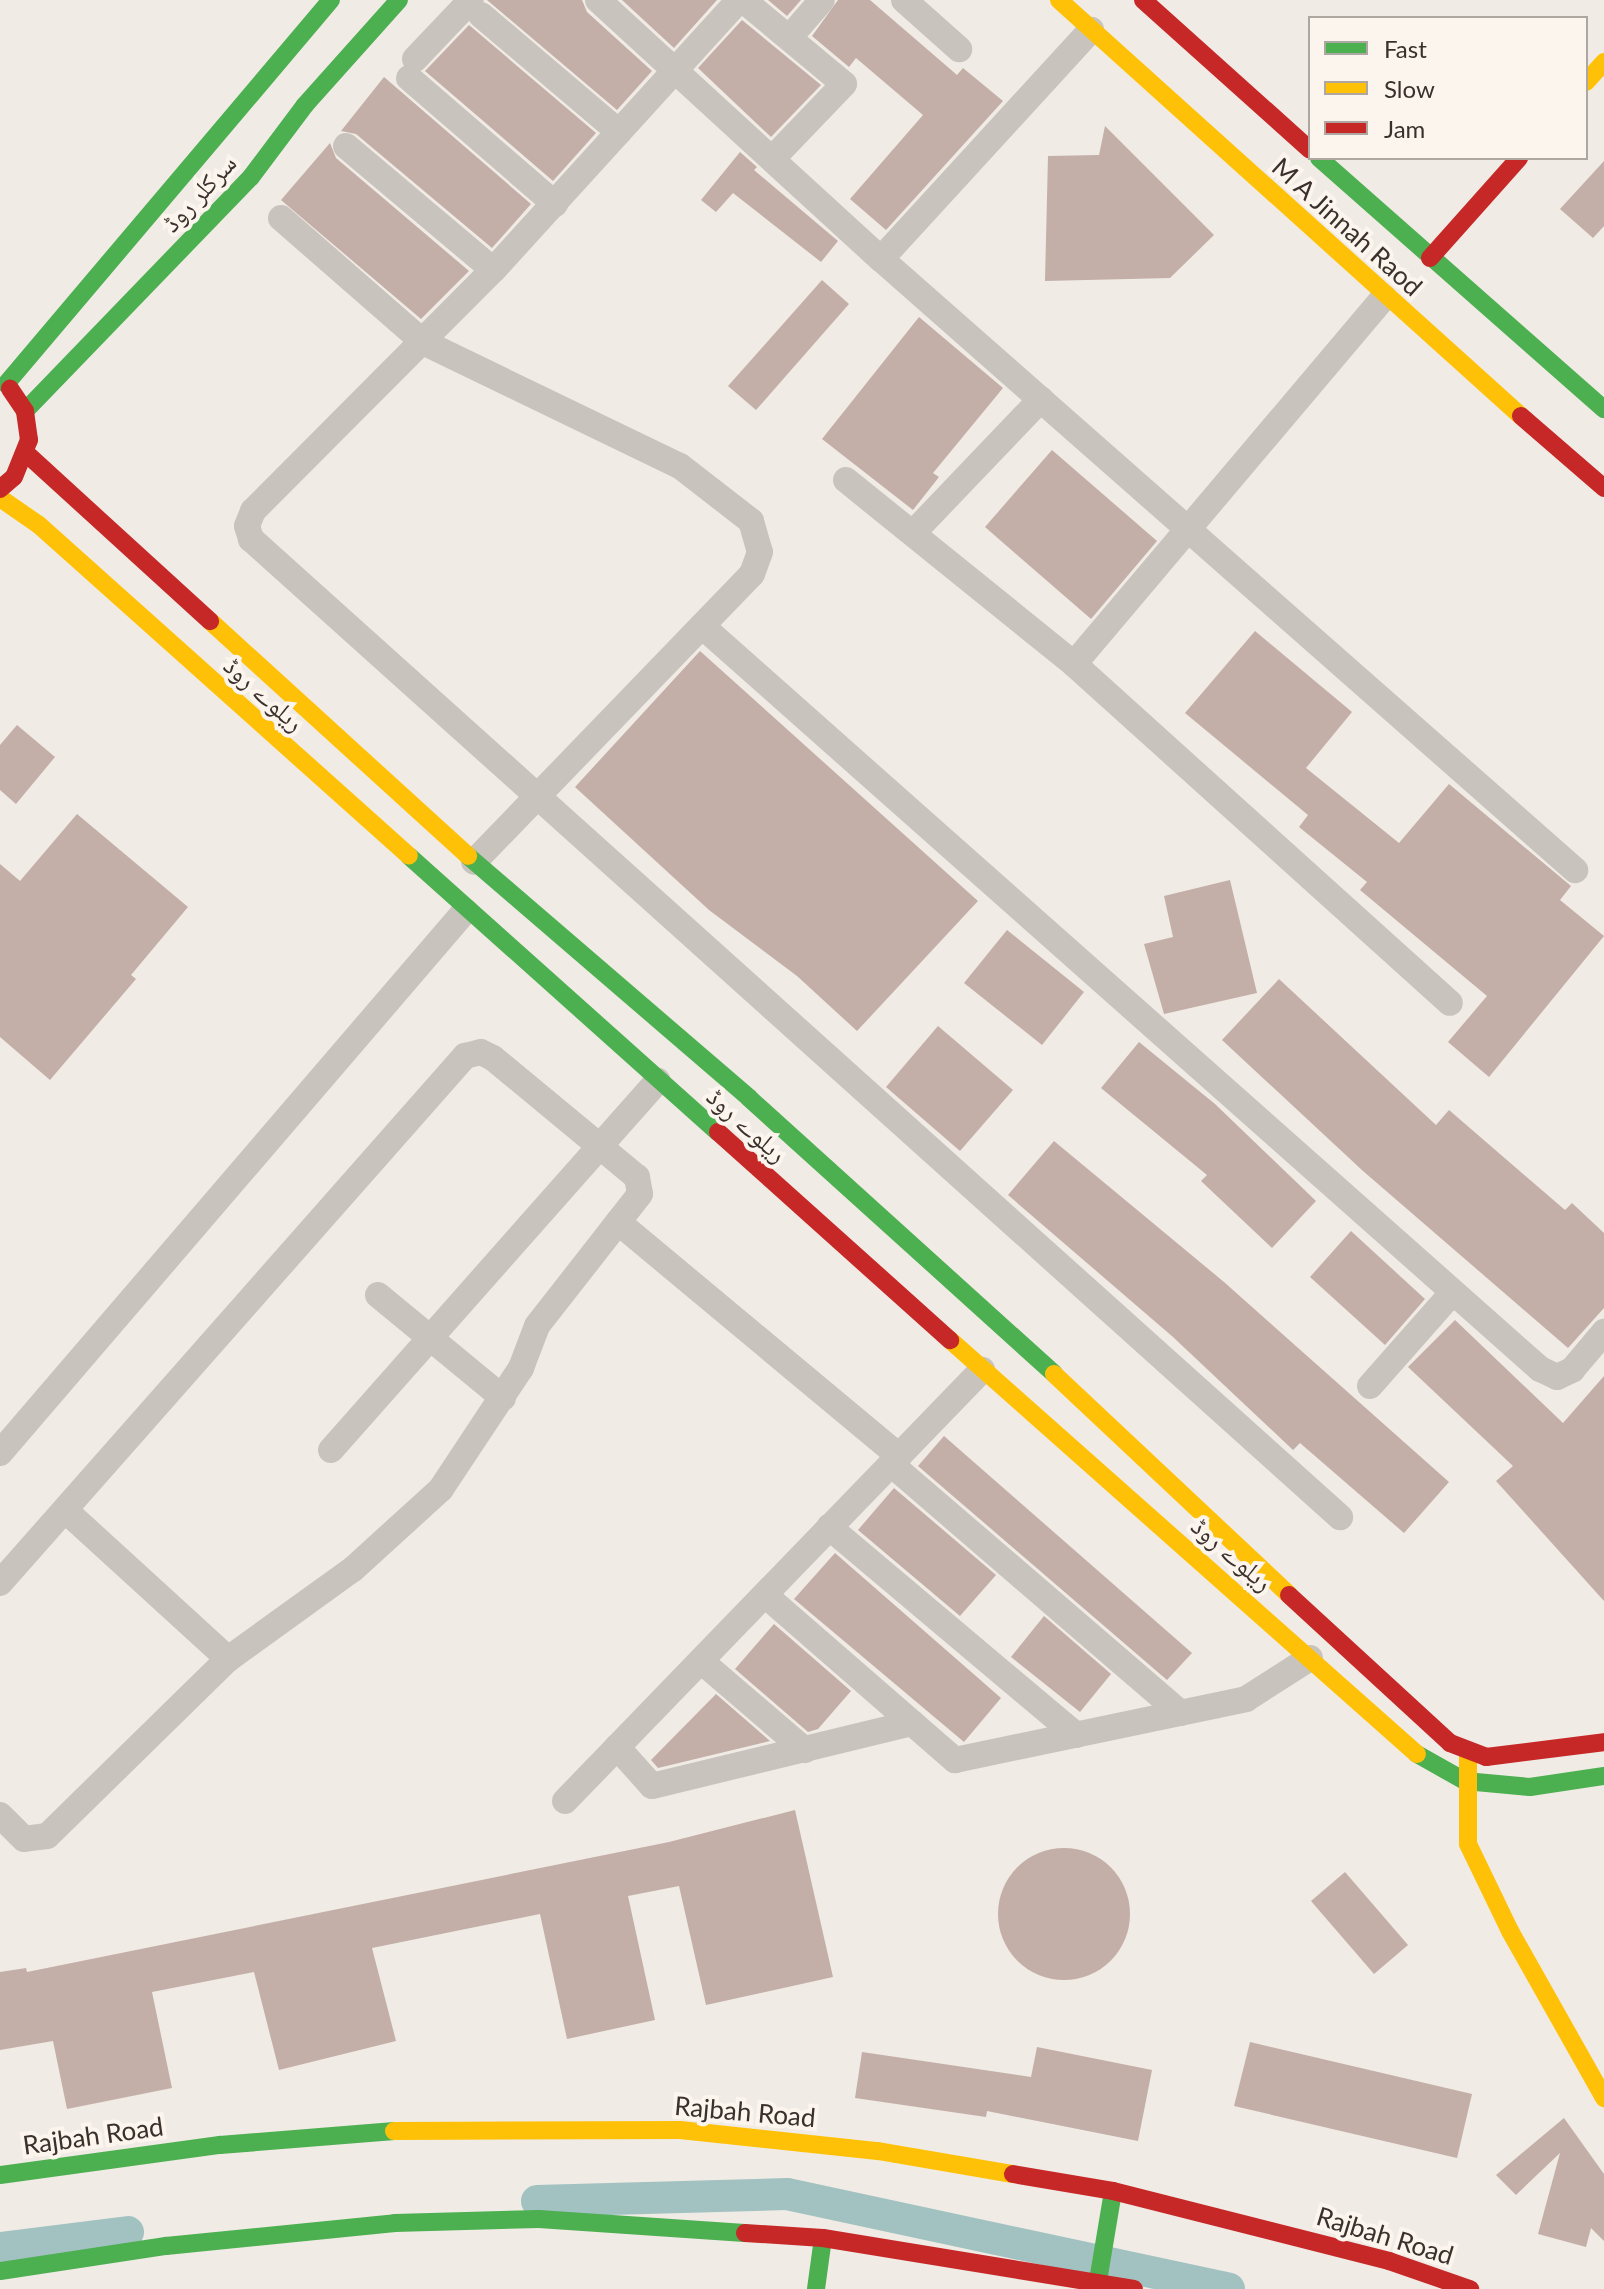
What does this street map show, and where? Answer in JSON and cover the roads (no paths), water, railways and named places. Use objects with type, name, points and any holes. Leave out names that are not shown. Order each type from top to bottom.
[{"type":"main road","name":"سرکلر روڈ","points":[[3,382],[62,318],[331,0]]},
{"type":"main road","name":"سرکلر روڈ","points":[[25,411],[251,177],[305,105],[399,0]]},
{"type":"main road","name":"M A Jinnah Raod","points":[[1059,0],[1384,297],[1604,488]]},
{"type":"main road","name":"M A Jinnah Raod","points":[[1143,0],[1308,148]]},
{"type":"main road","points":[[1588,80],[1604,62]]},
{"type":"main road","name":"M A Jinnah Raod","points":[[1321,160],[1604,409]]},
{"type":"main road","points":[[1430,258],[1517,160]]},
{"type":"main road","points":[[26,333],[62,318]]},
{"type":"main road","points":[[0,489],[14,477],[27,454],[25,411],[3,382]]},
{"type":"main road","name":"ریلوے روڈ","points":[[27,454],[474,862],[749,1098],[1055,1374],[1423,1723],[1469,1752],[1508,1758],[1603,1742]]},
{"type":"main road","name":"ریلوے روڈ","points":[[0,498],[39,525],[465,911],[1310,1658],[1397,1740],[1428,1763],[1465,1781],[1530,1787],[1604,1776]]},
{"type":"main road","points":[[1603,1742],[1604,1721]]},
{"type":"main road","points":[[1469,1752],[1464,1822],[1477,1868],[1604,2098]]},
{"type":"main road","name":"Rajbah Road","points":[[0,2175],[220,2145],[421,2129],[680,2130],[878,2151],[1112,2198],[1389,2261],[1470,2289]]},
{"type":"main road","points":[[1099,2277],[1112,2198]]},
{"type":"main road","points":[[0,2271],[166,2246],[395,2223],[539,2219],[823,2238],[1099,2277],[1134,2289]]},
{"type":"main road","points":[[816,2289],[823,2238]]},
{"type":"street","points":[[598,0],[881,259],[1191,528],[1575,870]]},
{"type":"street","points":[[772,159],[844,84],[741,0],[493,270],[253,511],[247,526],[251,539],[1340,1517]]},
{"type":"street","points":[[789,38],[822,0]]},
{"type":"street","points":[[904,0],[959,49]]},
{"type":"street","points":[[555,204],[412,68],[476,7],[619,132]]},
{"type":"street","points":[[881,259],[1091,30]]},
{"type":"street","points":[[346,146],[493,270]]},
{"type":"street","points":[[281,218],[423,342],[680,466],[751,521],[760,552],[752,574],[474,862]]},
{"type":"street","points":[[1074,664],[1384,297]]},
{"type":"street","points":[[913,533],[1041,399]]},
{"type":"street","points":[[846,480],[1074,664],[1450,1003]]},
{"type":"street","points":[[702,626],[1540,1369],[1557,1377],[1572,1370],[1604,1332]]},
{"type":"street","points":[[0,1453],[465,911]]},
{"type":"street","points":[[0,1583],[465,1056],[481,1052],[493,1058],[637,1177],[641,1188],[537,1326],[503,1398],[441,1489],[353,1569],[228,1659],[47,1836],[24,1839],[0,1815]]},
{"type":"street","points":[[331,1450],[658,1081]]},
{"type":"street","points":[[618,1222],[895,1460],[1181,1713]]},
{"type":"street","points":[[1370,1386],[1453,1292]]},
{"type":"street","points":[[378,1295],[503,1398]]},
{"type":"street","points":[[565,1801],[982,1370]]},
{"type":"street","points":[[65,1510],[228,1659]]},
{"type":"street","points":[[829,1527],[1076,1735]]},
{"type":"street","points":[[765,1595],[955,1760],[1246,1699],[1310,1658]]},
{"type":"street","points":[[701,1661],[805,1750]]},
{"type":"street","points":[[617,1747],[652,1786],[913,1723]]},
{"type":"waterway","points":[[537,2201],[787,2194],[1229,2289]]},
{"type":"waterway","points":[[0,2248],[128,2232]]}]
